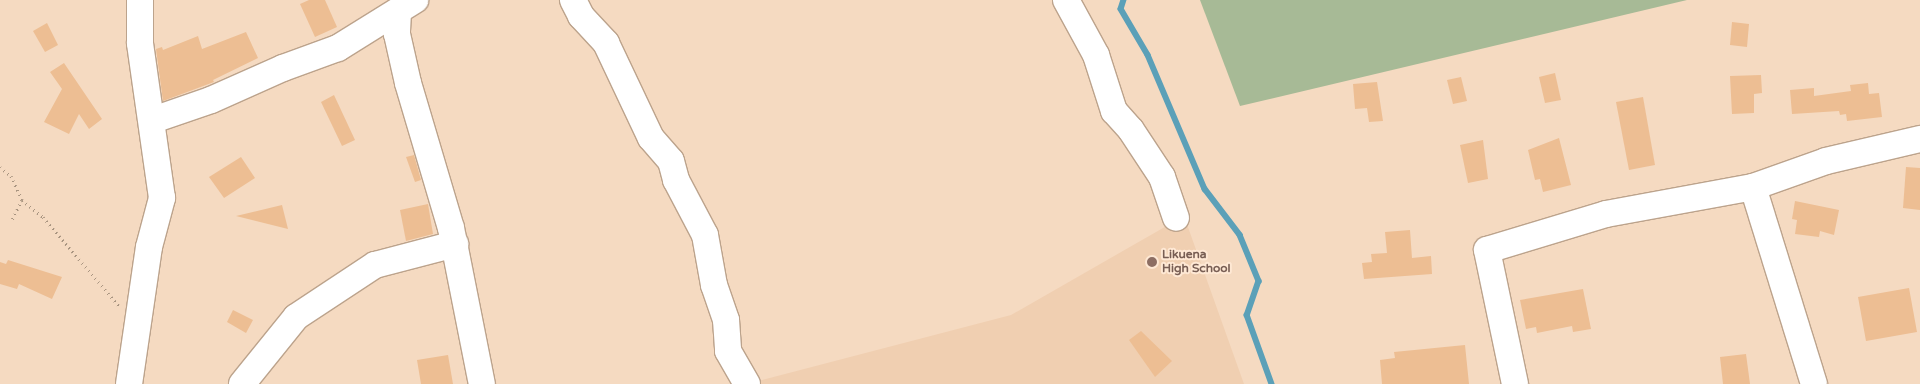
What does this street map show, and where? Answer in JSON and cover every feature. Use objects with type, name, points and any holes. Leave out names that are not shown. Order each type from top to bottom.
[{"type":"street","points":[[130,384],[137,320],[149,247],[162,198],[153,120],[140,43],[140,0]]},
{"type":"street","points":[[573,0],[580,16],[606,43],[651,138],[671,161],[676,180],[705,235],[714,285],[726,320],[728,351],[746,384]]},
{"type":"street","points":[[1066,0],[1096,55],[1114,111],[1131,130],[1162,177],[1176,218]]},
{"type":"street","points":[[153,120],[211,100],[283,68],[338,48],[406,6]]},
{"type":"street","points":[[406,6],[397,34],[408,83],[455,244],[482,384]]},
{"type":"street","points":[[1515,384],[1487,250],[1606,214],[1753,187],[1826,161],[1920,138]]},
{"type":"street","points":[[1753,187],[1814,384]]},
{"type":"street","points":[[242,384],[296,317],[375,266],[455,244]]},
{"type":"path","points":[[0,167],[11,176],[22,200],[43,217],[119,306],[137,320]]},
{"type":"path","points":[[12,220],[22,200]]},
{"type":"shaded area","name":"Likuena High School","points":[[1184,216],[1244,384],[747,384],[1011,315]]},
{"type":"green space","points":[[1200,0],[1687,0],[1240,106]]},
{"type":"building","points":[[309,0],[325,0],[337,27],[315,37],[300,4]]},
{"type":"building","points":[[1732,22],[1749,24],[1747,47],[1730,45]]},
{"type":"building","points":[[47,23],[58,45],[45,52],[33,31]]},
{"type":"building","points":[[246,32],[258,58],[213,80],[214,82],[163,101],[156,49],[162,47],[163,50],[198,36],[202,49]]},
{"type":"building","points":[[64,63],[102,119],[89,129],[79,114],[69,134],[44,122],[62,89],[50,72]]},
{"type":"building","points":[[1555,73],[1561,100],[1545,103],[1539,77]]},
{"type":"building","points":[[1761,75],[1762,93],[1754,94],[1754,113],[1732,114],[1730,76]]},
{"type":"building","points":[[1461,77],[1467,101],[1453,104],[1447,80]]},
{"type":"building","points":[[1377,82],[1383,121],[1369,122],[1367,108],[1355,109],[1353,84]]},
{"type":"building","points":[[1868,83],[1869,94],[1879,93],[1882,117],[1847,121],[1846,114],[1840,115],[1839,111],[1792,114],[1790,90],[1814,88],[1814,96],[1851,91],[1850,85]]},
{"type":"building","points":[[334,95],[355,140],[342,146],[321,102]]},
{"type":"building","points":[[1643,97],[1655,165],[1629,170],[1616,102]]},
{"type":"building","points":[[1559,138],[1571,185],[1543,192],[1540,179],[1535,180],[1528,150]]},
{"type":"building","points":[[1483,140],[1488,179],[1468,183],[1460,145]]},
{"type":"building","points":[[414,155],[421,180],[415,182],[406,157]]},
{"type":"building","points":[[241,157],[255,178],[224,198],[209,177]]},
{"type":"building","points":[[1906,167],[1920,168],[1920,210],[1903,208]]},
{"type":"building","points":[[1795,201],[1839,210],[1834,235],[1820,231],[1819,237],[1795,234],[1797,220],[1792,219]]},
{"type":"building","points":[[428,204],[433,234],[406,241],[400,210]]},
{"type":"building","points":[[282,205],[288,229],[236,216]]},
{"type":"building","points":[[1410,230],[1412,258],[1431,256],[1432,274],[1364,279],[1362,263],[1372,262],[1371,254],[1387,253],[1385,232]]},
{"type":"building","points":[[8,260],[62,277],[52,299],[19,284],[17,289],[0,284],[0,262],[6,264]]},
{"type":"building","points":[[1909,288],[1917,332],[1866,341],[1858,297]]},
{"type":"building","points":[[1583,289],[1591,329],[1573,332],[1572,326],[1537,333],[1536,327],[1526,329],[1520,300]]},
{"type":"building","points":[[233,310],[253,320],[246,333],[227,322]]},
{"type":"building","points":[[1141,331],[1172,361],[1155,377],[1129,340]]},
{"type":"building","points":[[1465,345],[1469,384],[1382,384],[1380,360],[1395,358],[1394,352]]},
{"type":"building","points":[[1746,354],[1750,384],[1723,384],[1720,357]]},
{"type":"building","points":[[448,355],[453,384],[421,384],[417,360]]},
{"type":"waterway","points":[[1124,0],[1121,9],[1148,55],[1205,189],[1240,235],[1259,281],[1247,315],[1272,384]]},
{"type":"place","name":"Likuena High School","points":[[1152,262]]}]
